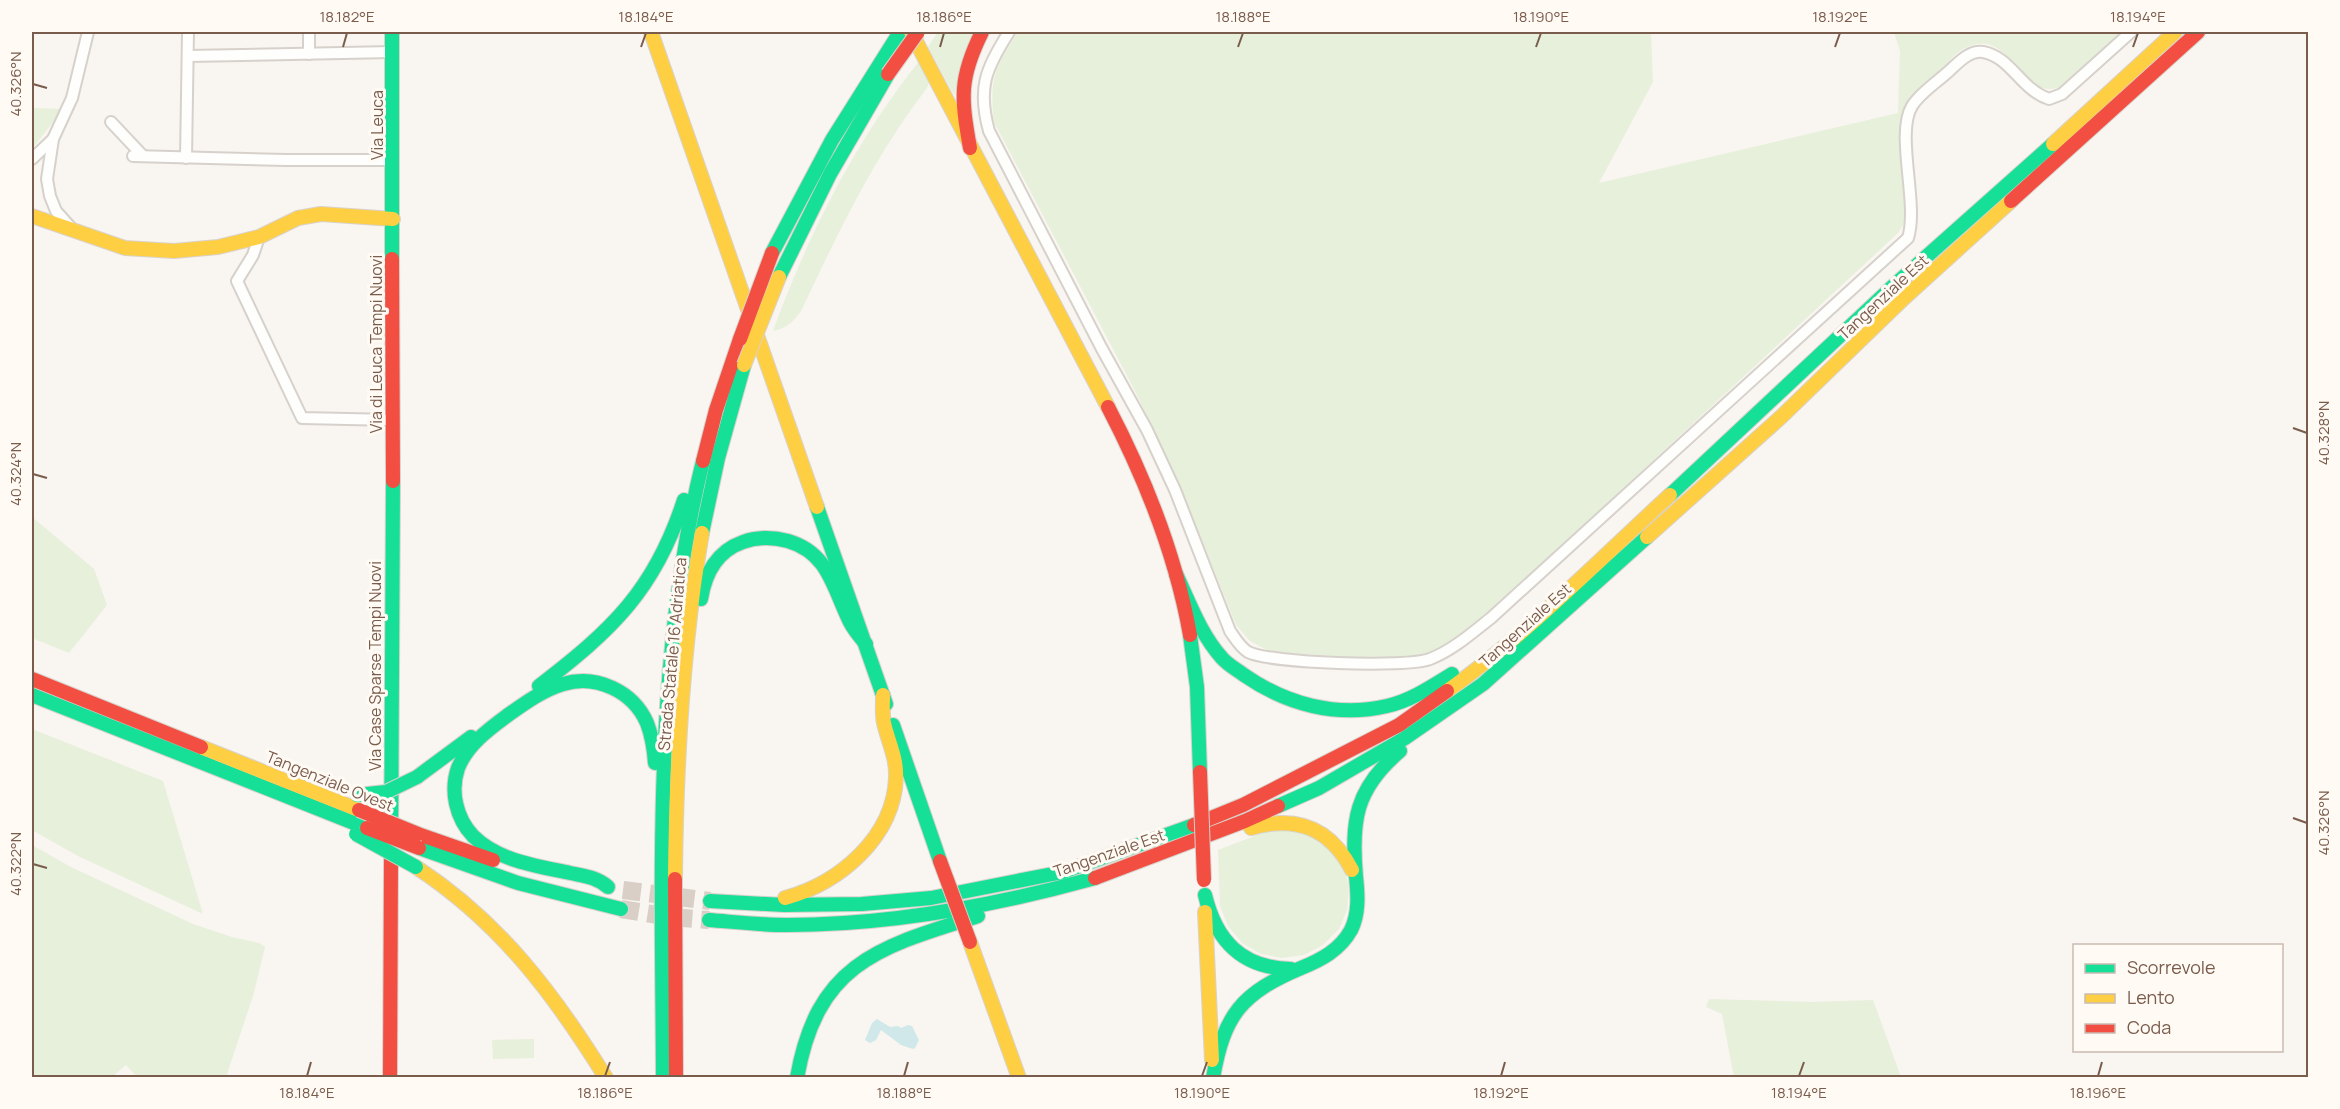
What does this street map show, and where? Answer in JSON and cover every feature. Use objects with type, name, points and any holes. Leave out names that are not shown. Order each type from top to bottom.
[{"type":"main road","name":"Via Leuca","points":[[392,32],[393,219]]},
{"type":"main road","points":[[651,32],[940,861],[1019,1077]]},
{"type":"main road","name":"Strada Statale 16 Adriatica","points":[[676,1077],[677,788],[687,632],[698,552],[711,483],[725,428],[740,339],[772,253],[803,190],[838,127],[900,32]]},
{"type":"main road","points":[[910,32],[1123,436],[1153,503],[1176,574],[1197,622],[1223,659],[1256,685],[1289,700],[1319,708],[1355,711],[1386,706],[1417,696],[1452,674],[1525,619],[1547,608]]},
{"type":"main road","name":"Strada Statale 16 Adriatica","points":[[663,1077],[661,929],[665,754],[671,650],[695,494],[737,364],[805,219],[847,140],[888,74],[918,32]]},
{"type":"main road","points":[[970,148],[961,99],[962,85],[965,69],[982,32]]},
{"type":"main road","name":"Tangenziale Est","points":[[882,695],[884,720],[896,775],[895,792],[888,812],[868,846],[836,875],[806,893],[786,898],[718,895],[710,901],[784,905],[851,904],[932,898],[1063,872],[1149,842],[1243,805],[1399,725],[1473,673],[1547,608],[1765,408],[1890,289],[2088,113],[2175,32]]},
{"type":"main road","name":"Tangenziale Est","points":[[709,920],[785,925],[855,923],[987,905],[1058,888],[1111,873],[1245,821],[1319,788],[1405,738],[1484,684],[1772,425],[1904,298],[2198,33]]},
{"type":"main road","points":[[32,216],[124,248],[174,251],[218,247],[259,237],[298,218],[321,214],[393,219]]},
{"type":"main road","name":"Via di Leuca Tempi Nuovi","points":[[392,470],[393,219]]},
{"type":"main road","points":[[203,747],[223,748],[331,790],[357,795],[386,792],[417,777],[578,657],[612,626],[644,589],[669,544],[681,512],[704,422],[718,379],[737,364]]},
{"type":"main road","name":"Via Case Sparse Tempi Nuovi","points":[[390,1077],[392,470]]},
{"type":"main road","points":[[675,869],[681,851],[688,704],[702,593],[709,572],[717,558],[732,547],[761,537],[778,538],[808,550],[822,561],[851,624],[866,644]]},
{"type":"main road","points":[[1176,574],[1194,658],[1213,1077]]},
{"type":"main road","name":"Tangenziale Ovest","points":[[32,680],[359,810],[418,841],[519,884],[567,898],[621,909]]},
{"type":"main road","points":[[608,887],[600,879],[539,866],[481,845],[462,821],[453,790],[459,763],[470,747],[543,692],[566,683],[590,681],[624,694],[640,708],[653,733],[655,901],[661,929]]},
{"type":"main road","points":[[1213,1077],[1221,1038],[1235,1012],[1245,1000],[1263,986],[1326,957],[1346,938],[1357,912],[1359,900],[1353,844],[1355,819],[1361,796],[1373,774],[1389,759],[1471,699],[1484,684]]},
{"type":"main road","name":"Tangenziale Ovest","points":[[32,695],[226,772],[358,829],[418,841],[537,873],[624,890]]},
{"type":"main road","points":[[1143,860],[1160,860],[1263,824],[1288,822],[1310,827],[1331,840],[1348,861],[1356,880]]},
{"type":"main road","points":[[358,829],[416,867],[461,901],[503,938],[522,958],[559,1007],[606,1077]]},
{"type":"main road","points":[[797,1077],[803,1045],[817,1011],[836,983],[862,962],[895,943],[1038,900],[1058,888]]},
{"type":"main road","points":[[1204,895],[1217,930],[1238,954],[1267,968],[1299,969]]},
{"type":"street","points":[[75,232],[56,211],[47,179],[53,139],[72,98],[88,32]]},
{"type":"street","points":[[186,158],[188,32]]},
{"type":"street","points":[[309,32],[309,54]]},
{"type":"street","points":[[1009,32],[991,60],[985,87],[983,108],[989,131],[1102,349],[1148,430],[1175,490],[1234,636],[1248,652],[1274,659],[1399,665],[1429,659],[1453,647],[1491,618],[1908,238],[1911,222],[1906,134],[1911,108],[1920,96],[1965,57],[1974,52],[1983,52],[2004,61],[2030,90],[2049,99],[2062,94],[2131,32]]},
{"type":"street","points":[[188,56],[393,52]]},
{"type":"street","points":[[111,122],[138,156],[393,160]]},
{"type":"street","points":[[32,159],[53,139]]},
{"type":"street","points":[[259,237],[253,255],[237,281],[302,418],[393,420]]},
{"type":"green space","points":[[938,32],[979,32],[954,95],[928,47]]},
{"type":"green space","points":[[1018,32],[1651,32],[1653,82],[1599,183],[1898,113],[1900,51],[1894,32],[2121,32],[2062,87],[2053,89],[2042,88],[2031,82],[2007,56],[1988,44],[1977,44],[1957,53],[1916,93],[1900,121],[1905,222],[1898,233],[1503,600],[1450,642],[1423,655],[1398,660],[1267,650],[1250,641],[1236,625],[1179,483],[1134,389],[994,122],[993,84],[999,65]]},
{"type":"green space","points":[[920,60],[929,82],[927,88],[874,168],[843,224],[801,311],[789,324],[773,331],[818,224],[854,156],[896,91]]},
{"type":"green space","points":[[32,108],[63,109],[32,149]]},
{"type":"green space","points":[[32,517],[94,569],[107,605],[69,653],[32,638]]},
{"type":"green space","points":[[32,729],[163,781],[203,914],[78,856],[32,830]]},
{"type":"green space","points":[[1275,828],[1316,836],[1344,867],[1349,888],[1347,910],[1339,929],[1323,945],[1304,955],[1282,958],[1261,954],[1242,943],[1228,926],[1220,906],[1218,850]]},
{"type":"green space","points":[[32,845],[71,867],[193,924],[259,943],[265,947],[253,996],[226,1077],[137,1077],[126,1065],[112,1077],[32,1077]]},
{"type":"green space","points":[[1709,999],[1813,1002],[1873,1000],[1901,1077],[1734,1077],[1722,1014],[1706,1007]]},
{"type":"green space","points":[[534,1039],[534,1058],[493,1059],[492,1040]]},
{"type":"water","points":[[877,1019],[890,1027],[912,1026],[919,1040],[915,1048],[901,1045],[881,1030],[876,1040],[870,1043],[865,1040],[872,1023]]},
{"type":"tunnel","points":[[623,890],[710,901]]},
{"type":"tunnel","points":[[621,909],[670,917],[709,920]]},
{"type":"traffic: fast","points":[[392,32],[392,259]]},
{"type":"traffic: fast","points":[[772,253],[832,140],[900,32]]},
{"type":"traffic: fast","points":[[779,277],[830,174],[888,74]]},
{"type":"traffic: fast","points":[[1670,495],[1890,289],[2053,144]]},
{"type":"traffic: fast","points":[[702,533],[718,458],[744,365]]},
{"type":"traffic: fast","points":[[663,1078],[662,845],[668,690],[687,537],[703,461]]},
{"type":"traffic: fast","points":[[391,861],[393,481]]},
{"type":"traffic: fast","points":[[539,686],[588,646],[628,606],[645,584],[659,559],[684,500]]},
{"type":"traffic: fast","points":[[817,507],[886,704]]},
{"type":"traffic: fast","points":[[1278,806],[1319,788],[1405,738],[1483,684],[1647,537]]},
{"type":"traffic: fast","points":[[701,599],[709,572],[726,551],[754,539],[771,538],[788,541],[813,554],[821,563],[852,625],[866,644]]},
{"type":"traffic: fast","points":[[1176,574],[1202,629],[1222,658],[1260,685],[1294,701],[1330,709],[1349,710],[1387,706],[1404,701],[1452,674]]},
{"type":"traffic: fast","points":[[1190,635],[1197,687],[1200,772]]},
{"type":"traffic: fast","points":[[608,887],[590,877],[544,868],[506,857],[483,844],[467,829],[456,804],[455,786],[458,768],[473,745],[508,715],[534,697],[563,684],[576,681],[588,681],[612,688],[633,702],[647,723],[655,763]]},
{"type":"traffic: fast","points":[[32,695],[359,825]]},
{"type":"traffic: fast","points":[[893,725],[940,861]]},
{"type":"traffic: fast","points":[[417,777],[471,737]]},
{"type":"traffic: fast","points":[[1213,1078],[1223,1037],[1239,1008],[1264,987],[1329,954],[1347,937],[1355,918],[1357,904],[1354,839],[1359,807],[1373,779],[1400,751]]},
{"type":"traffic: fast","points":[[357,795],[386,792],[417,777]]},
{"type":"traffic: fast","points":[[710,901],[784,905],[862,904],[931,898],[1063,872],[1194,825]]},
{"type":"traffic: fast","points":[[356,834],[416,867]]},
{"type":"traffic: fast","points":[[419,848],[518,883],[621,909]]},
{"type":"traffic: fast","points":[[709,920],[787,925],[904,918],[981,905],[1095,878]]},
{"type":"traffic: fast","points":[[1205,895],[1216,926],[1234,949],[1258,963],[1291,969]]},
{"type":"traffic: fast","points":[[797,1078],[806,1039],[820,1009],[837,984],[858,966],[882,951],[911,938],[978,916]]},
{"type":"traffic: slow","points":[[651,32],[817,507]]},
{"type":"traffic: slow","points":[[911,32],[1108,407]]},
{"type":"traffic: slow","points":[[2053,144],[2175,32]]},
{"type":"traffic: slow","points":[[1647,537],[1781,417],[1904,298],[2011,201]]},
{"type":"traffic: slow","points":[[32,216],[125,248],[174,251],[218,247],[259,237],[298,218],[321,214],[393,219]]},
{"type":"traffic: slow","points":[[744,365],[779,277]]},
{"type":"traffic: slow","points":[[1447,691],[1533,622],[1670,495]]},
{"type":"traffic: slow","points":[[675,879],[681,706],[689,619],[702,533]]},
{"type":"traffic: slow","points":[[785,898],[805,891],[844,869],[875,838],[886,819],[893,799],[896,770],[883,720],[883,695]]},
{"type":"traffic: slow","points":[[201,747],[359,810]]},
{"type":"traffic: slow","points":[[1251,828],[1283,823],[1310,828],[1333,844],[1352,870]]},
{"type":"traffic: slow","points":[[416,867],[474,911],[523,962],[566,1017],[606,1078]]},
{"type":"traffic: slow","points":[[1205,912],[1212,1060]]},
{"type":"traffic: slow","points":[[970,942],[1019,1078]]},
{"type":"traffic: jam","points":[[888,74],[918,32]]},
{"type":"traffic: jam","points":[[970,148],[964,88],[969,62],[982,32]]},
{"type":"traffic: jam","points":[[2011,201],[2198,32]]},
{"type":"traffic: jam","points":[[740,339],[772,253]]},
{"type":"traffic: jam","points":[[392,259],[393,481]]},
{"type":"traffic: jam","points":[[703,461],[716,410],[740,339]]},
{"type":"traffic: jam","points":[[1108,407],[1158,518],[1184,605],[1190,635]]},
{"type":"traffic: jam","points":[[32,679],[201,747]]},
{"type":"traffic: jam","points":[[1194,825],[1243,805],[1399,725],[1447,691]]},
{"type":"traffic: jam","points":[[1200,772],[1204,880]]},
{"type":"traffic: jam","points":[[1095,878],[1245,821],[1278,806]]},
{"type":"traffic: jam","points":[[359,810],[418,834]]},
{"type":"traffic: jam","points":[[367,828],[419,848]]},
{"type":"traffic: jam","points":[[418,834],[493,860]]},
{"type":"traffic: jam","points":[[390,1078],[391,861]]},
{"type":"traffic: jam","points":[[940,861],[970,942]]},
{"type":"traffic: jam","points":[[675,879],[676,1078]]}]
